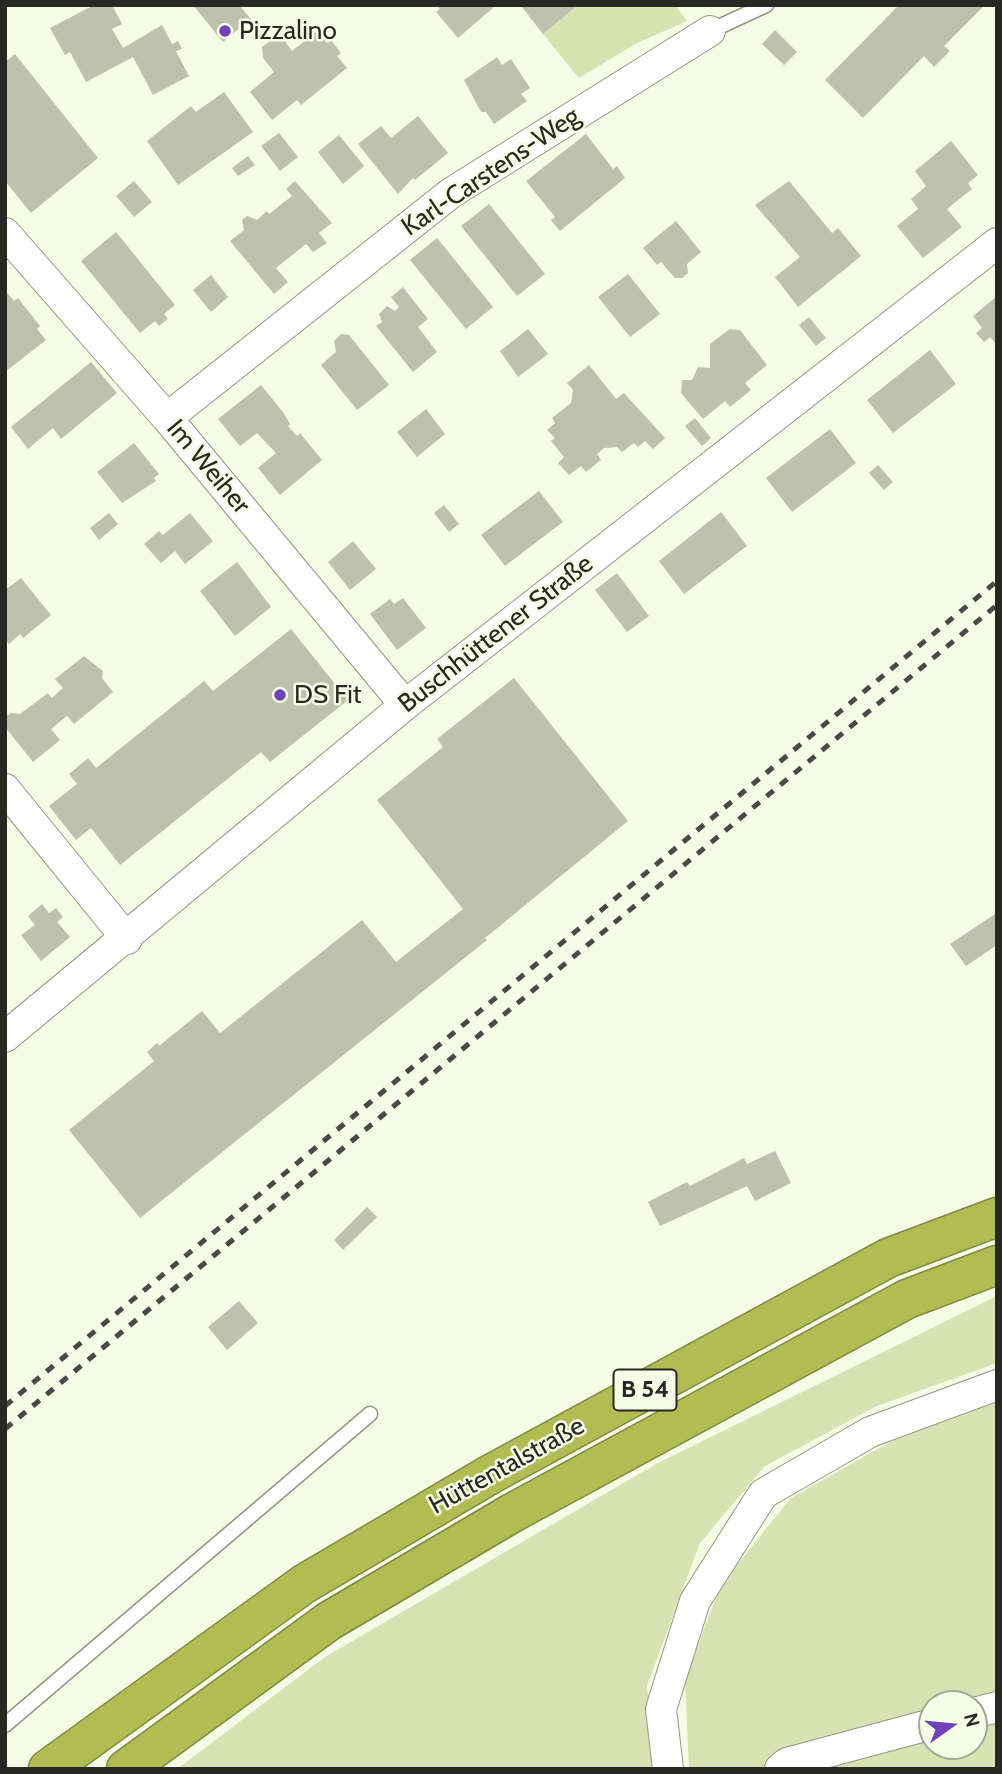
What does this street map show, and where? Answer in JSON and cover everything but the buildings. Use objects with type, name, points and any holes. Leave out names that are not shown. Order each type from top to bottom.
[{"type":"highway","name":"Hüttentalstraße","points":[[48,1769],[304,1584],[491,1474],[888,1258],[997,1217]]},
{"type":"highway","name":"Hüttentalstraße","points":[[126,1769],[329,1620],[512,1513],[907,1299],[997,1265]]},
{"type":"street","name":"Karl-Carstens-Weg","points":[[167,418],[451,192],[710,31]]},
{"type":"street","name":"Im Weiher","points":[[5,233],[167,418],[405,705]]},
{"type":"street","name":"Buschhüttener Straße","points":[[5,1037],[127,939],[405,705],[997,243]]},
{"type":"street","points":[[5,789],[127,939]]},
{"type":"street","points":[[668,1769],[661,1709],[695,1601],[762,1494],[870,1432],[997,1385]]},
{"type":"street","points":[[780,1769],[788,1763],[918,1728]]},
{"type":"lane","name":"Karl-Carstens-Weg","points":[[710,31],[766,5]]},
{"type":"lane","points":[[5,1725],[370,1414]]},
{"type":"green space","points":[[578,5],[675,5],[687,21],[637,43],[579,78],[543,34]]},
{"type":"green space","points":[[997,1296],[997,1363],[877,1406],[765,1466],[700,1543],[647,1686],[655,1769],[177,1769],[325,1657],[656,1464]]},
{"type":"green space","points":[[997,1401],[997,1769],[689,1769],[685,1679],[721,1584],[791,1498],[899,1437]]},
{"type":"railway","points":[[5,1406],[997,581]]},
{"type":"railway","points":[[5,1429],[997,605]]},
{"type":"place","name":"Pizzalino","points":[[225,31]]},
{"type":"place","name":"DS Fit","points":[[280,695]]}]
